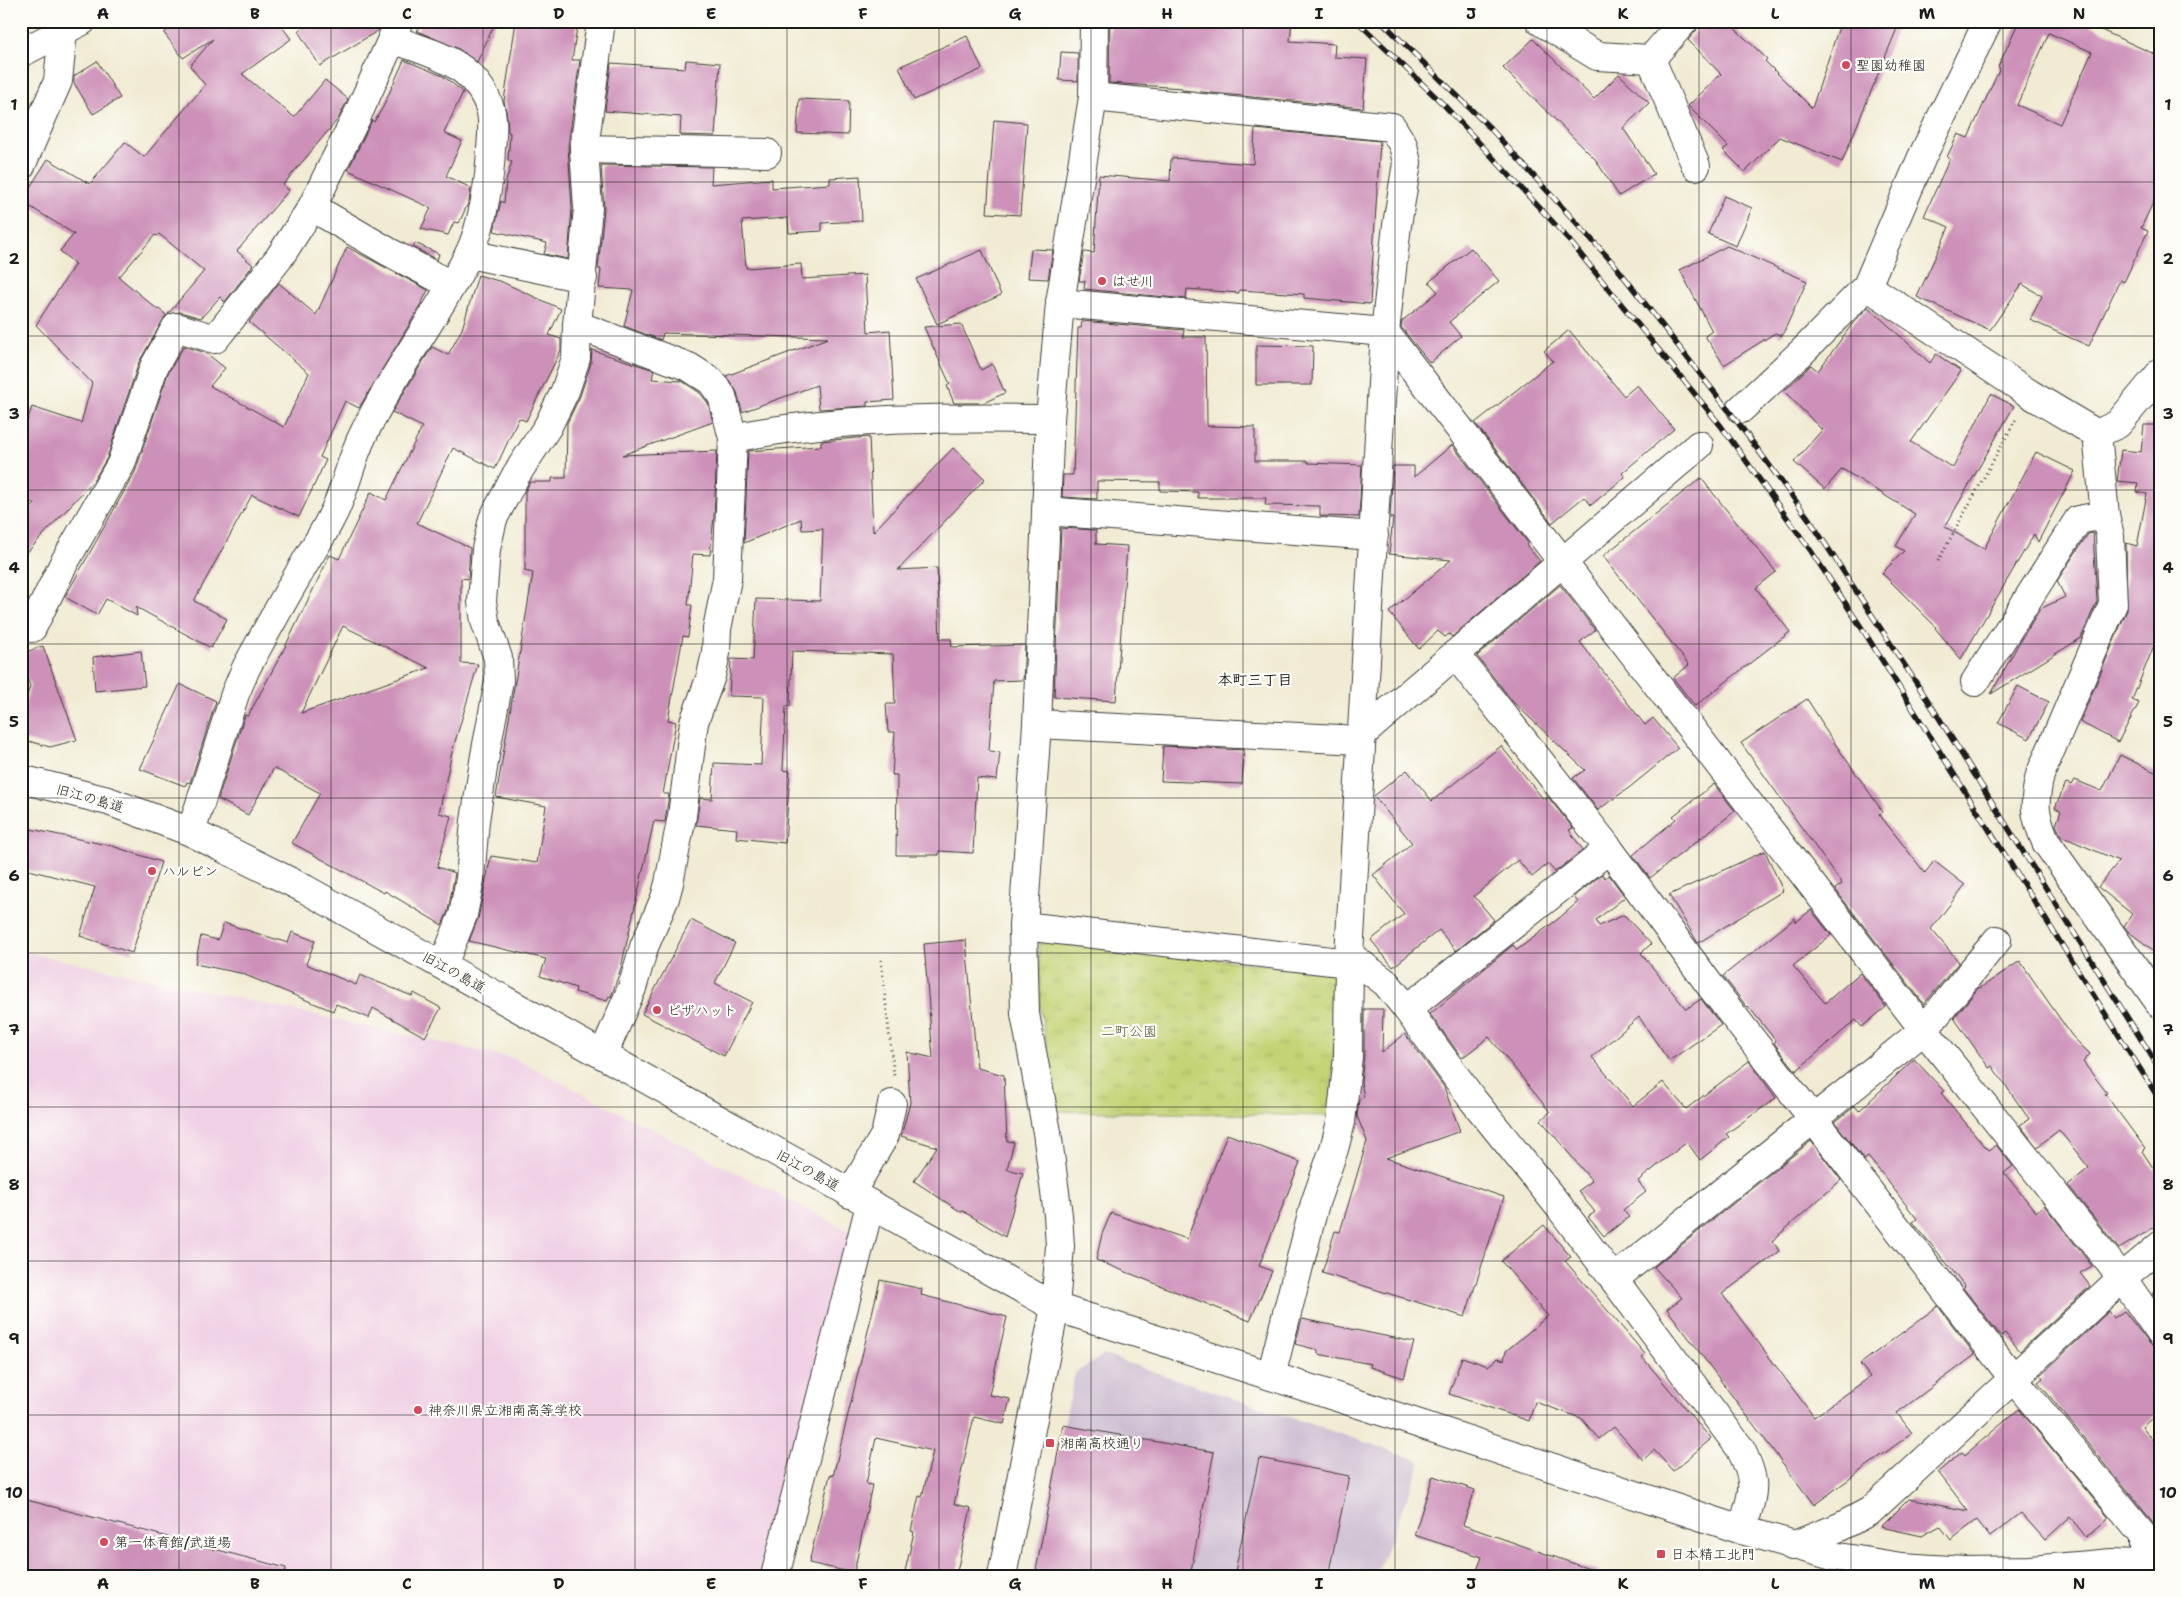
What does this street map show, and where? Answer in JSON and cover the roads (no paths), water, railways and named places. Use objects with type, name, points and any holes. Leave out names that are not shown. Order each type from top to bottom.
[{"type":"street","points":[[443,966],[463,915],[470,879],[475,821],[484,764],[500,681],[498,658],[485,621],[482,602],[486,549],[493,518],[516,475],[548,426],[565,391],[576,358],[577,325],[583,278],[588,208],[584,149],[601,21]]},
{"type":"street","points":[[1002,1576],[1055,1307],[1060,1246],[1058,1215],[1047,1132],[1025,1014],[1023,926],[1037,724],[1050,419],[1060,303],[1092,97],[1094,21]]},
{"type":"street","points":[[1540,21],[1597,56],[1651,59]]},
{"type":"street","points":[[1651,59],[1684,21]]},
{"type":"street","points":[[1741,409],[1803,351],[1867,286],[1922,157],[1988,21]]},
{"type":"street","points":[[21,53],[68,25]]},
{"type":"street","points":[[21,166],[58,80],[68,25]]},
{"type":"street","points":[[21,617],[32,628],[64,563],[121,464],[154,367],[176,326],[215,338],[280,258],[312,207],[395,30],[470,74],[480,87],[490,108],[492,119],[491,172],[483,209],[469,254],[362,436],[350,466],[345,490],[332,518],[246,668],[191,832]]},
{"type":"street","points":[[1651,59],[1696,166]]},
{"type":"street","points":[[1092,97],[1392,127],[1403,145],[1407,163],[1397,225],[1385,332],[1349,959],[1348,1056],[1341,1122],[1334,1149],[1315,1203],[1271,1376]]},
{"type":"street","points":[[584,149],[768,153]]},
{"type":"street","points":[[312,207],[389,252],[451,285]]},
{"type":"street","points":[[469,254],[583,278]]},
{"type":"street","points":[[1867,286],[2030,394],[2097,434]]},
{"type":"street","points":[[1060,303],[1385,332],[1562,564],[1702,740],[1924,1030],[2122,1278],[2161,1334]]},
{"type":"street","points":[[577,325],[689,367],[710,381],[722,396],[733,438],[727,579],[717,629],[716,653],[711,676],[694,722],[682,816],[669,883],[665,898],[644,947],[632,988],[603,1055]]},
{"type":"street","points":[[2097,434],[2118,424],[2161,372]]},
{"type":"street","points":[[733,438],[764,432],[854,421],[944,418],[1050,419]]},
{"type":"street","points":[[2097,434],[2105,515],[2110,536],[2113,604],[2040,775],[2035,797],[2036,819],[2046,842],[2161,1005]]},
{"type":"street","points":[[1037,724],[1361,738],[1455,654],[1700,445]]},
{"type":"street","points":[[1046,510],[1374,536]]},
{"type":"street","points":[[1975,682],[2078,520],[2105,515]]},
{"type":"street","points":[[1455,654],[1609,849],[1814,1120],[2013,1378],[2144,1536],[2152,1564]]},
{"type":"street","name":"旧江の島道","points":[[21,779],[108,801],[191,832],[305,889],[1055,1307],[1742,1530],[1832,1556],[1911,1568],[1966,1571],[2012,1570],[2112,1563],[2152,1564]]},
{"type":"street","points":[[1407,1009],[1609,849]]},
{"type":"street","points":[[1023,926],[1349,959],[1386,983],[1473,1100],[1614,1279],[1740,1448],[1752,1474],[1752,1496],[1742,1530]]},
{"type":"street","points":[[1614,1279],[1924,1030],[1997,940]]},
{"type":"street","points":[[775,1576],[860,1199],[885,1135],[892,1104]]},
{"type":"street","points":[[1792,1546],[1840,1527],[1870,1511],[2122,1278],[2161,1245]]},
{"type":"railway","points":[[1357,21],[1443,104],[1563,233],[1721,426],[1811,551],[1863,630],[2161,1102]]},
{"type":"railway","points":[[1381,21],[1490,128],[1614,264],[1733,416],[1809,519],[1934,710],[2161,1071]]},
{"type":"place","name":"聖園幼稚園","points":[[1846,65]]},
{"type":"place","name":"はせ川","points":[[1102,281]]},
{"type":"place","name":"ハルピン","points":[[152,871]]},
{"type":"place","name":"ピザハット","points":[[657,1010]]},
{"type":"place","name":"神奈川県立湘南高等学校","points":[[418,1410]]},
{"type":"place","name":"湘南高校通り","points":[[1050,1443]]},
{"type":"place","name":"第一体育館/武道場","points":[[104,1542]]},
{"type":"place","name":"日本精工北門","points":[[1661,1554]]},
{"type":"district","name":"本町三丁目","points":[[1255,680]]},
{"type":"park label","name":"二町公園","points":[[1129,1031]]}]
